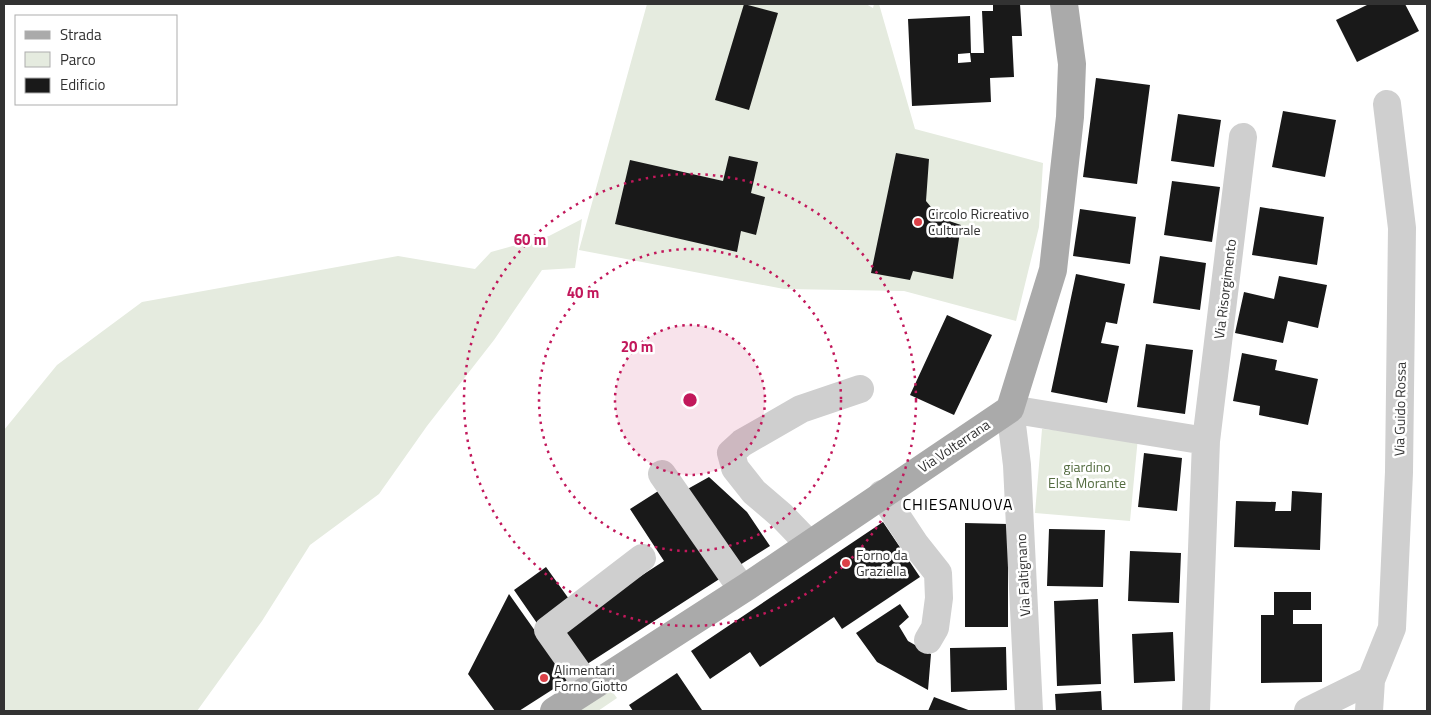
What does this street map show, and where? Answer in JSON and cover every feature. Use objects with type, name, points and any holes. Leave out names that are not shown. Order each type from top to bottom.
[{"type":"main road","points":[[1010,408],[1053,270],[1070,117],[1072,64],[1064,4]]},
{"type":"main road","name":"Via Volterrana","points":[[554,711],[742,589],[1010,408]]},
{"type":"street","name":"Via Guido Rossa","points":[[1369,711],[1371,680],[1392,628],[1399,472],[1402,228],[1387,104]]},
{"type":"street","name":"Via Risorgimento","points":[[1196,711],[1206,441],[1243,137]]},
{"type":"street","points":[[809,544],[782,516],[754,492],[735,468],[731,453],[742,443],[801,409],[860,389]]},
{"type":"street","points":[[1010,408],[1206,441]]},
{"type":"street","name":"Via Faltignano","points":[[1010,408],[1017,465],[1029,711]]},
{"type":"street","points":[[662,474],[742,589]]},
{"type":"street","points":[[882,494],[915,544],[938,573],[935,628],[928,640]]},
{"type":"street","points":[[589,688],[548,630],[642,558]]},
{"type":"street","points":[[1308,711],[1371,680]]},
{"type":"green space","points":[[647,4],[866,4],[873,8],[874,4],[879,4],[915,129],[1043,163],[1039,227],[1016,321],[904,291],[784,289],[579,250]]},
{"type":"green space","points":[[582,219],[575,268],[542,270],[494,340],[427,426],[379,494],[310,545],[262,621],[197,711],[4,711],[4,430],[57,365],[142,302],[398,256],[475,269],[491,252],[549,236]]},
{"type":"green space","name":"giardino Elsa Morante","points":[[1042,429],[1138,437],[1130,521],[1035,513]]},
{"type":"green space","points":[[603,679],[617,698],[598,711],[554,711]]},
{"type":"building","points":[[744,4],[778,13],[749,110],[715,100]]},
{"type":"building","points":[[993,4],[1020,4],[1022,36],[1012,36],[1014,77],[990,78],[991,102],[912,106],[908,19],[970,16],[971,53],[984,53],[982,11],[993,11]],"holes":[[[970,53],[971,62],[958,63],[958,54]]]},
{"type":"building","points":[[1369,4],[1405,4],[1419,31],[1357,62],[1336,20]]},
{"type":"building","points":[[1096,78],[1150,85],[1137,184],[1083,177]]},
{"type":"building","points":[[1283,111],[1336,120],[1325,177],[1272,167]]},
{"type":"building","points":[[1178,114],[1221,120],[1214,167],[1171,161]]},
{"type":"building","points":[[896,153],[929,159],[926,201],[940,218],[961,225],[953,279],[913,271],[910,280],[871,273]]},
{"type":"building","points":[[729,156],[758,162],[751,193],[765,197],[756,235],[741,231],[737,252],[615,224],[630,160],[723,181]]},
{"type":"building","points":[[1172,181],[1220,187],[1212,242],[1164,235]]},
{"type":"building","points":[[1260,207],[1324,217],[1317,265],[1252,255]]},
{"type":"building","points":[[1080,209],[1136,217],[1130,264],[1073,256]]},
{"type":"building","points":[[1160,256],[1206,263],[1200,310],[1153,303]]},
{"type":"building","points":[[1076,274],[1125,284],[1117,324],[1106,322],[1101,343],[1119,346],[1107,403],[1051,392]]},
{"type":"building","points":[[1279,276],[1327,285],[1318,328],[1288,321],[1283,343],[1235,333],[1244,292],[1274,299]]},
{"type":"building","points":[[947,315],[992,335],[954,415],[910,395]]},
{"type":"building","points":[[1146,344],[1193,350],[1185,414],[1137,407]]},
{"type":"building","points":[[1242,353],[1277,360],[1275,370],[1318,379],[1308,425],[1259,415],[1260,406],[1233,401]]},
{"type":"building","points":[[1144,453],[1182,458],[1177,511],[1138,507]]},
{"type":"building","points":[[709,477],[747,512],[770,546],[735,568],[684,491]]},
{"type":"building","points":[[663,488],[721,578],[581,668],[557,630],[664,561],[630,509]]},
{"type":"building","points":[[1292,491],[1322,493],[1320,550],[1234,547],[1236,501],[1276,502],[1275,511],[1291,511]]},
{"type":"building","points":[[883,522],[920,577],[842,629],[834,617],[760,667],[750,652],[710,679],[691,651]]},
{"type":"building","points":[[965,523],[1008,524],[1008,627],[965,627]]},
{"type":"building","points":[[1049,529],[1105,530],[1103,587],[1047,586]]},
{"type":"building","points":[[1130,551],[1181,553],[1179,603],[1128,601]]},
{"type":"building","points":[[546,567],[574,606],[541,629],[514,590]]},
{"type":"building","points":[[1274,592],[1311,592],[1311,610],[1293,610],[1293,624],[1322,624],[1322,682],[1261,683],[1261,615],[1274,615]]},
{"type":"building","points":[[509,594],[569,679],[519,711],[495,711],[468,674]]},
{"type":"building","points":[[1098,599],[1101,684],[1057,686],[1054,601]]},
{"type":"building","points":[[900,604],[909,617],[899,626],[908,641],[931,654],[928,690],[877,662],[856,633]]},
{"type":"building","points":[[1173,632],[1175,681],[1134,683],[1132,634]]},
{"type":"building","points":[[1006,647],[1007,690],[951,692],[950,648]]},
{"type":"building","points":[[677,673],[702,710],[633,711],[629,705]]},
{"type":"building","points":[[1101,691],[1102,711],[1056,711],[1055,694]]},
{"type":"building","points":[[934,697],[971,711],[928,711]]},
{"type":"place","name":"Circolo Ricreativo Culturale","points":[[918,222]]},
{"type":"place","name":"Forno da Graziella","points":[[846,563]]},
{"type":"place","name":"Alimentari Forno Giotto","points":[[544,678]]},
{"type":"district","name":"CHIESANUOVA","points":[[958,504]]}]
